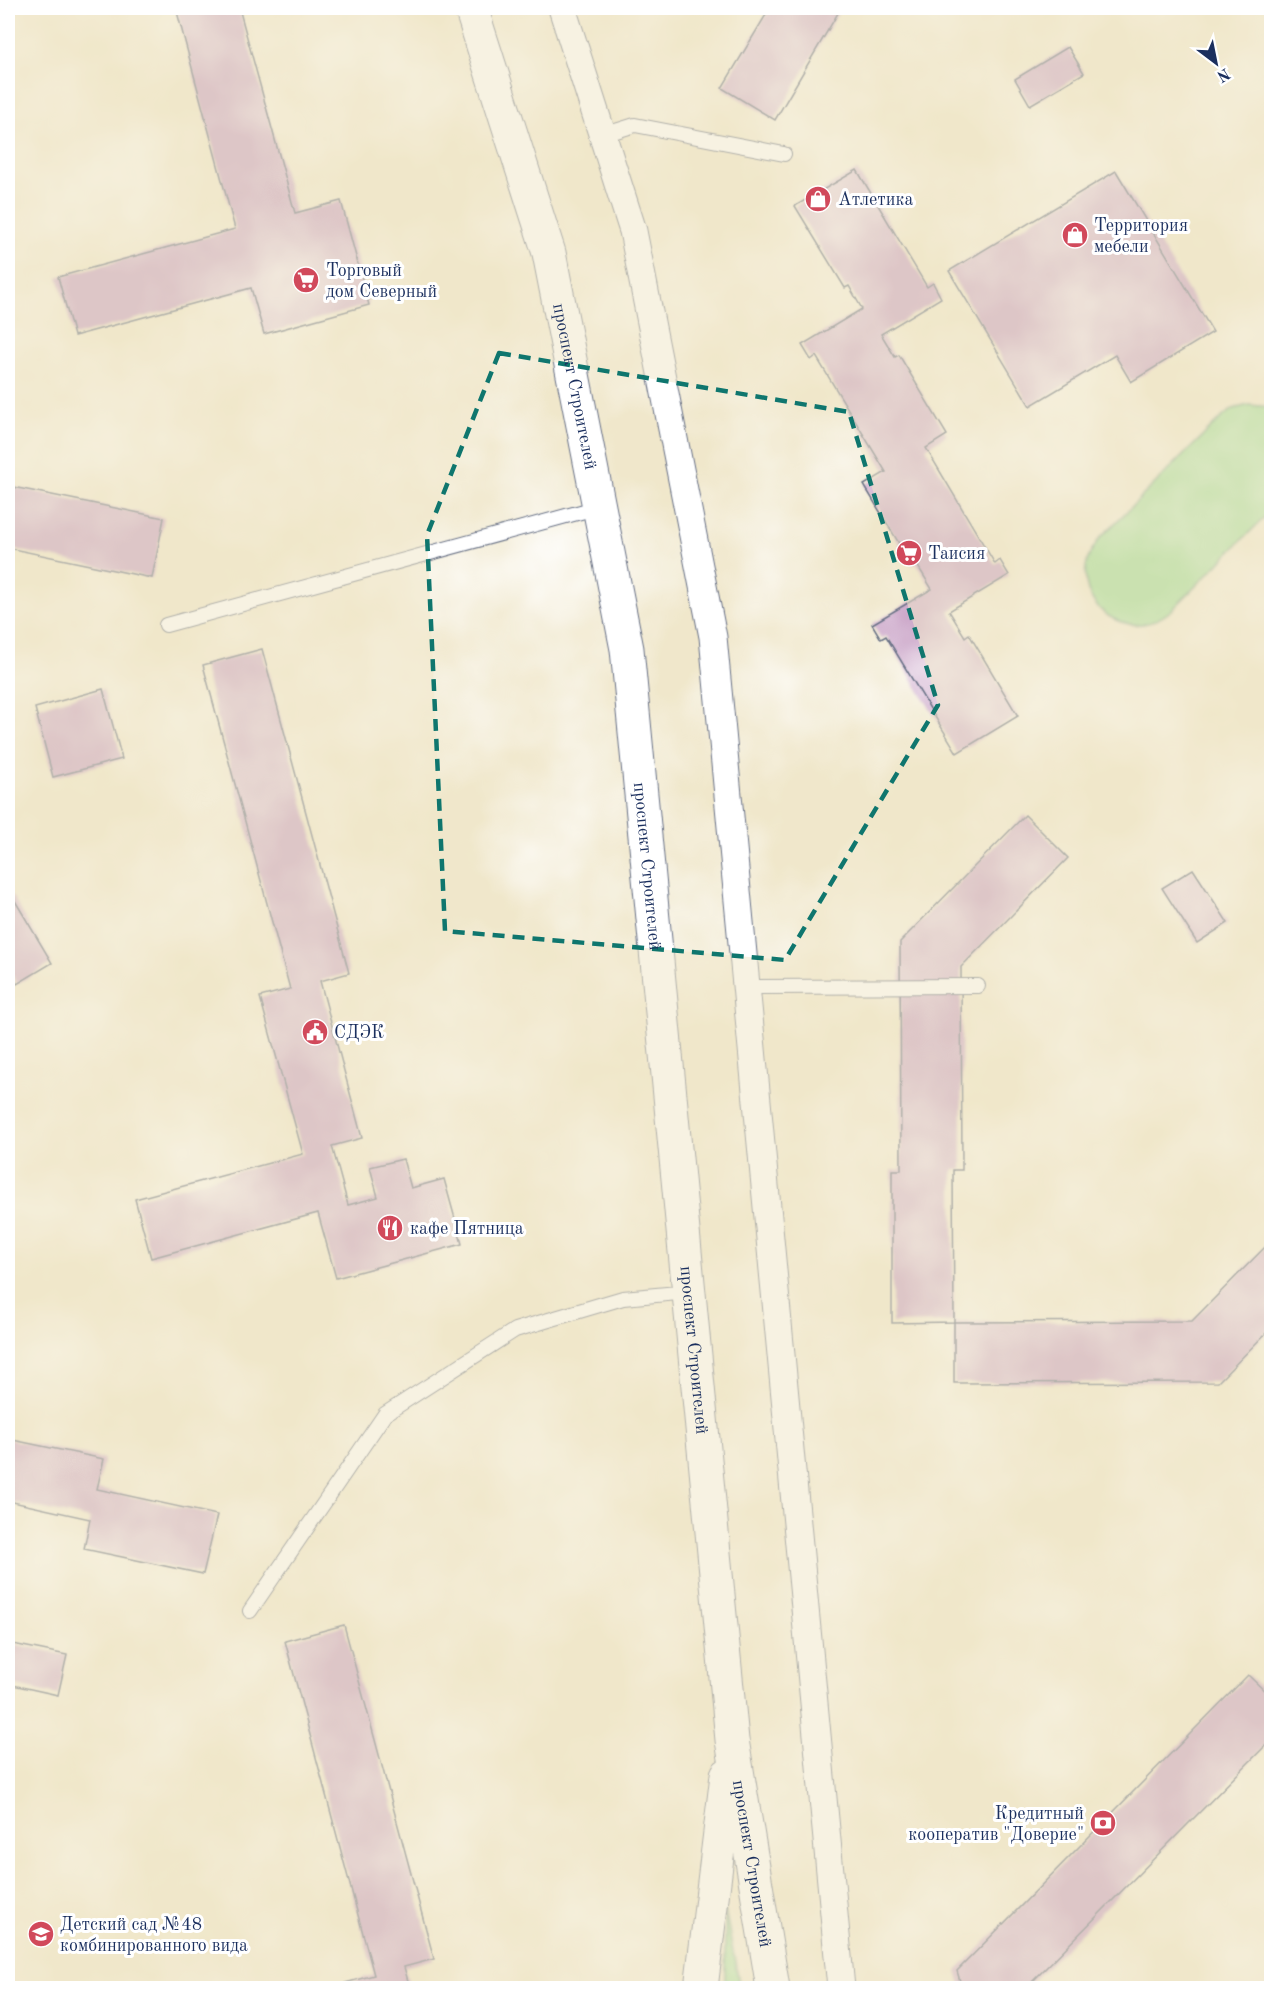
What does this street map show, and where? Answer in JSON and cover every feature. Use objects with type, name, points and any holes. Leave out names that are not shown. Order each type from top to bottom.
[{"type":"street","name":"проспект Строителей","points":[[471,8],[549,253],[627,649],[732,1740],[773,1989]]},
{"type":"street","points":[[562,8],[633,231],[713,637],[841,1989]]},
{"type":"street","name":"проспект Строителей","points":[[700,1989],[732,1740]]},
{"type":"lane","points":[[603,135],[635,125],[784,154]]},
{"type":"lane","points":[[166,624],[599,507]]},
{"type":"lane","points":[[746,987],[978,986]]},
{"type":"lane","points":[[250,1611],[385,1414],[515,1330],[623,1298],[689,1292]]},
{"type":"highlighted area","points":[[499,353],[849,412],[938,705],[785,960],[445,931],[427,535]]},
{"type":"green space","points":[[1249,405],[1271,407],[1271,511],[1165,615],[1143,624],[1131,624],[1109,616],[1093,601],[1088,590],[1087,563],[1095,545],[1220,419],[1233,409]]},
{"type":"green space","points":[[725,1910],[740,1988],[725,1988]]},
{"type":"building","points":[[176,8],[239,8],[295,213],[341,201],[369,305],[264,334],[251,288],[74,336],[58,277],[235,229]]},
{"type":"building","points":[[770,8],[841,8],[775,120],[722,88]]},
{"type":"building","points":[[1068,47],[1084,73],[1030,105],[1015,79]]},
{"type":"building","points":[[857,170],[927,287],[933,283],[941,298],[881,334],[895,357],[899,355],[947,435],[926,448],[995,564],[1000,560],[1009,575],[949,611],[965,637],[969,634],[1018,716],[957,753],[886,636],[881,639],[872,624],[932,589],[916,563],[912,565],[864,485],[886,472],[816,356],[811,360],[802,345],[862,309],[849,286],[845,288],[795,206]]},
{"type":"building","points":[[1116,171],[1213,332],[1131,382],[1115,355],[1030,406],[949,271]]},
{"type":"building","points":[[8,486],[164,518],[152,578],[8,548]]},
{"type":"building","points":[[262,649],[349,973],[320,981],[362,1138],[332,1146],[348,1205],[378,1197],[370,1167],[403,1159],[411,1188],[444,1179],[462,1244],[336,1278],[318,1213],[151,1258],[135,1199],[303,1154],[260,997],[290,989],[203,665]]},
{"type":"building","points":[[103,689],[122,759],[53,777],[35,708]]},
{"type":"building","points":[[1025,815],[1068,858],[961,967],[962,1170],[953,1170],[954,1322],[892,1323],[892,1170],[901,1170],[900,942]]},
{"type":"building","points":[[1193,869],[1228,923],[1197,943],[1162,888]]},
{"type":"building","points":[[8,889],[52,963],[17,984],[8,968]]},
{"type":"building","points":[[1272,1240],[1272,1327],[1218,1382],[954,1383],[954,1322],[1192,1321]]},
{"type":"building","points":[[8,1439],[104,1459],[97,1489],[217,1515],[203,1574],[84,1549],[90,1519],[8,1501]]},
{"type":"building","points":[[344,1625],[434,1959],[404,1967],[410,1988],[346,1988],[345,1983],[374,1975],[285,1641]]},
{"type":"building","points":[[8,1643],[67,1655],[58,1695],[8,1684]]},
{"type":"building","points":[[1248,1675],[1272,1698],[1272,1739],[1026,1988],[962,1988],[957,1971]]},
{"type":"place","name":"Атлетика","points":[[818,199]]},
{"type":"place","name":"Территория мебели","points":[[1075,235]]},
{"type":"place","name":"Торговый дом Северный","points":[[306,280]]},
{"type":"place","name":"Таисия","points":[[909,553]]},
{"type":"place","name":"СДЭК","points":[[315,1032]]},
{"type":"place","name":"кафе Пятница","points":[[390,1228]]},
{"type":"place","name":"Кредитный кооператив \"Доверие\"","points":[[1103,1823]]},
{"type":"place","name":"Детский сад №48 комбинированного вида","points":[[41,1934]]}]
